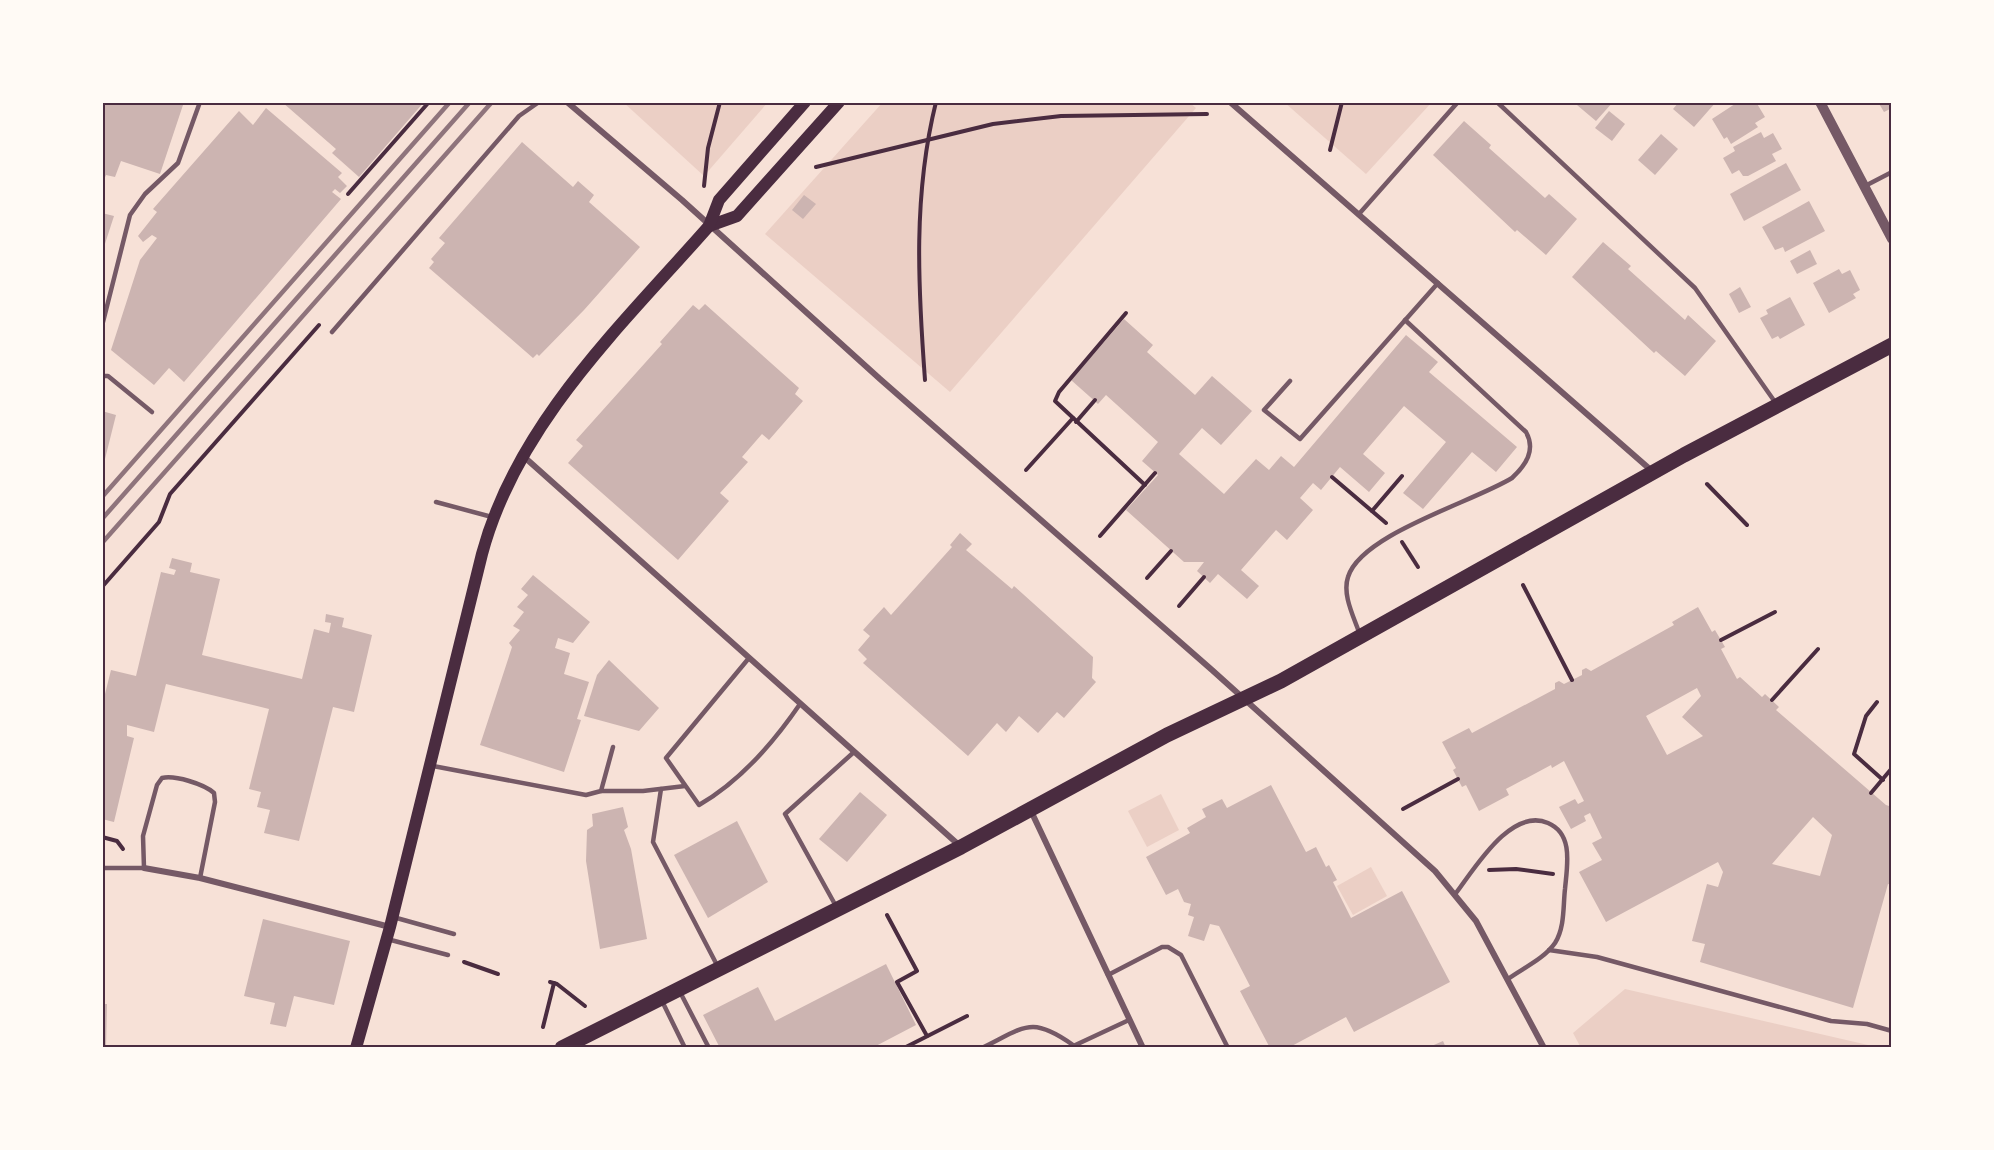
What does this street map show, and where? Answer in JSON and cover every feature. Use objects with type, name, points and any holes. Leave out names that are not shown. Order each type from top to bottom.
[{"type":"main road","points":[[356,1048],[390,928],[492,517],[522,455],[584,370],[709,226],[719,200],[805,102]]},
{"type":"main road","points":[[709,226],[737,216],[839,102]]},
{"type":"main road","points":[[562,1048],[961,848],[1167,735],[1281,681],[1653,472],[1892,345]]},
{"type":"street","points":[[567,102],[1243,698],[1435,871],[1456,893],[1476,921],[1544,1048]]},
{"type":"street","points":[[1230,102],[1653,472]]},
{"type":"street","points":[[1820,102],[1892,238]]},
{"type":"street","points":[[522,455],[961,848]]},
{"type":"street","points":[[1031,811],[1143,1048]]},
{"type":"street","points":[[144,868],[200,878],[390,928]]},
{"type":"lane","points":[[102,326],[130,215],[144,194],[178,163],[200,102]]},
{"type":"lane","points":[[332,332],[519,116],[539,102]]},
{"type":"lane","points":[[1359,214],[1458,102]]},
{"type":"lane","points":[[1497,102],[1695,288],[1778,406]]},
{"type":"lane","points":[[1865,187],[1892,172]]},
{"type":"lane","points":[[1290,381],[1264,410],[1300,439],[1438,283]]},
{"type":"lane","points":[[1361,637],[1346,589],[1355,561],[1369,548],[1396,533],[1502,484],[1521,470],[1531,451],[1530,440],[1526,432],[1405,320]]},
{"type":"lane","points":[[102,377],[108,376],[152,412]]},
{"type":"lane","points":[[436,502],[492,517]]},
{"type":"lane","points":[[749,658],[666,758],[699,805],[723,791],[800,704]]},
{"type":"lane","points":[[601,791],[613,747]]},
{"type":"lane","points":[[838,910],[785,814],[854,752]]},
{"type":"lane","points":[[430,765],[586,795],[601,791],[685,786]]},
{"type":"lane","points":[[102,868],[144,868],[143,836],[157,785],[162,778],[172,777],[206,788],[214,793],[215,802],[200,878]]},
{"type":"lane","points":[[661,789],[653,842],[719,970]]},
{"type":"lane","points":[[1456,893],[1506,832],[1526,821],[1535,820],[1554,826],[1562,834],[1568,853],[1561,929],[1549,950],[1508,979]]},
{"type":"lane","points":[[390,928],[454,934]]},
{"type":"lane","points":[[390,928],[448,955]]},
{"type":"lane","points":[[1108,975],[1162,947],[1175,950],[1181,955],[1228,1048]]},
{"type":"lane","points":[[1549,950],[1597,957],[1831,1021],[1867,1024],[1892,1031]]},
{"type":"lane","points":[[679,989],[710,1048]]},
{"type":"lane","points":[[661,998],[685,1048]]},
{"type":"lane","points":[[982,1048],[1024,1027],[1039,1025],[1054,1031],[1071,1046],[1129,1020]]},
{"type":"path","points":[[348,194],[429,102]]},
{"type":"path","points":[[704,186],[708,148],[720,102]]},
{"type":"path","points":[[925,381],[917,238],[926,140],[936,102]]},
{"type":"path","points":[[1330,150],[1342,102]]},
{"type":"path","points":[[816,167],[993,124],[1061,116],[1208,114]]},
{"type":"path","points":[[1126,313],[1056,397],[1056,404],[1144,485]]},
{"type":"path","points":[[102,587],[159,522],[170,494],[320,323]]},
{"type":"path","points":[[1026,471],[1095,400]]},
{"type":"path","points":[[1100,536],[1155,472]]},
{"type":"path","points":[[1372,511],[1402,476]]},
{"type":"path","points":[[1332,477],[1396,533],[1418,567]]},
{"type":"path","points":[[1707,483],[1747,525]]},
{"type":"path","points":[[1147,578],[1171,551]]},
{"type":"path","points":[[1179,606],[1204,578]]},
{"type":"path","points":[[1523,585],[1572,680]]},
{"type":"path","points":[[1720,640],[1775,612]]},
{"type":"path","points":[[1772,700],[1818,649]]},
{"type":"path","points":[[1877,702],[1866,716],[1854,754],[1882,780]]},
{"type":"path","points":[[1872,793],[1892,768]]},
{"type":"path","points":[[1403,809],[1458,779]]},
{"type":"path","points":[[102,837],[117,841],[123,849]]},
{"type":"path","points":[[1473,871],[1516,869],[1566,876]]},
{"type":"path","points":[[887,915],[917,971],[897,982],[927,1036]]},
{"type":"path","points":[[464,962],[498,974]]},
{"type":"path","points":[[543,1027],[552,982],[585,1006]]},
{"type":"path","points":[[904,1048],[967,1016]]},
{"type":"shaded area","points":[[623,102],[768,102],[704,176]]},
{"type":"shaded area","points":[[883,102],[1189,102],[1196,108],[950,392],[765,234]]},
{"type":"shaded area","points":[[1284,102],[1432,102],[1366,174]]},
{"type":"shaded area","points":[[1161,794],[1179,830],[1147,847],[1128,811]]},
{"type":"shaded area","points":[[1371,867],[1387,896],[1353,915],[1337,886]]},
{"type":"shaded area","points":[[1625,989],[1881,1048],[1581,1048],[1573,1033]]},
{"type":"building","points":[[102,102],[184,102],[160,174],[121,161],[115,177],[106,175],[102,184]]},
{"type":"building","points":[[282,102],[424,102],[359,177],[332,153],[336,149]]},
{"type":"building","points":[[1580,102],[1613,102],[1596,121],[1577,105]]},
{"type":"building","points":[[1679,102],[1716,102],[1694,127],[1673,109]]},
{"type":"building","points":[[1738,102],[1744,102],[1746,105],[1756,102],[1765,117],[1755,123],[1758,127],[1731,144],[1727,137],[1724,139],[1712,119]]},
{"type":"building","points":[[1878,102],[1892,102],[1892,108],[1884,112]]},
{"type":"building","points":[[266,108],[342,173],[338,177],[347,186],[340,193],[335,189],[332,192],[341,199],[184,382],[169,368],[154,385],[111,350],[140,260],[157,238],[152,235],[143,242],[138,236],[157,212],[153,209],[239,111],[253,125]]},
{"type":"building","points":[[1609,111],[1625,124],[1612,141],[1595,128]]},
{"type":"building","points":[[1464,121],[1491,145],[1489,148],[1545,198],[1549,194],[1577,219],[1546,255],[1517,230],[1515,232],[1433,155]]},
{"type":"building","points":[[1761,132],[1764,138],[1773,133],[1782,149],[1772,154],[1776,161],[1748,176],[1743,176],[1739,170],[1732,174],[1723,158],[1735,151],[1733,147]]},
{"type":"building","points":[[1661,134],[1678,149],[1655,175],[1638,160]]},
{"type":"building","points":[[522,142],[573,187],[578,181],[594,195],[589,202],[640,247],[584,310],[539,356],[537,354],[533,358],[429,268],[434,262],[431,259],[445,243],[439,238]]},
{"type":"building","points":[[1786,163],[1801,190],[1744,221],[1730,194]]},
{"type":"building","points":[[804,195],[816,204],[803,219],[792,210]]},
{"type":"building","points":[[1809,201],[1825,231],[1785,252],[1783,247],[1775,250],[1762,227]]},
{"type":"building","points":[[102,213],[114,216],[102,253]]},
{"type":"building","points":[[1603,242],[1631,266],[1628,269],[1685,320],[1688,315],[1716,341],[1685,376],[1656,351],[1654,353],[1572,277]]},
{"type":"building","points":[[1810,250],[1817,264],[1797,274],[1790,261]]},
{"type":"building","points":[[1839,269],[1842,274],[1850,270],[1860,290],[1853,294],[1856,298],[1829,313],[1813,283]]},
{"type":"building","points":[[1740,287],[1751,307],[1739,313],[1729,294]]},
{"type":"building","points":[[1790,297],[1805,325],[1780,339],[1778,336],[1772,339],[1760,318],[1768,314],[1766,310]]},
{"type":"building","points":[[705,304],[799,388],[795,394],[803,401],[769,440],[762,434],[742,457],[748,462],[720,493],[729,501],[678,560],[568,463],[583,446],[576,440],[662,344],[660,342],[693,305],[699,310]]},
{"type":"building","points":[[1124,319],[1153,345],[1147,352],[1195,395],[1212,376],[1252,411],[1221,445],[1202,428],[1179,454],[1224,494],[1256,459],[1269,470],[1281,456],[1294,467],[1406,335],[1438,362],[1429,372],[1517,447],[1496,472],[1472,452],[1423,509],[1403,493],[1446,442],[1404,406],[1363,454],[1385,473],[1369,492],[1340,467],[1321,490],[1313,483],[1300,498],[1313,510],[1287,540],[1276,530],[1241,570],[1259,586],[1247,599],[1218,574],[1210,583],[1197,571],[1204,562],[1184,562],[1126,510],[1158,475],[1142,461],[1158,442],[1106,395],[1098,404],[1071,380]]},
{"type":"building","points":[[102,411],[116,415],[105,459],[102,458]]},
{"type":"building","points":[[960,533],[972,544],[966,550],[1012,589],[1014,586],[1093,657],[1092,678],[1096,682],[1064,718],[1057,712],[1038,733],[1019,716],[1006,732],[997,723],[968,756],[863,663],[867,659],[858,650],[870,636],[863,630],[884,607],[891,615],[952,547],[950,545]]},
{"type":"building","points":[[172,558],[192,563],[190,572],[220,579],[202,655],[302,679],[314,629],[329,633],[331,623],[325,622],[326,614],[344,618],[342,627],[372,635],[354,712],[333,707],[299,841],[264,833],[270,810],[257,807],[261,792],[249,789],[269,709],[166,684],[154,732],[127,725],[127,736],[134,738],[114,822],[102,819],[102,706],[111,670],[136,676],[161,572],[174,575],[176,570],[169,568]]},
{"type":"building","points":[[533,575],[590,622],[573,643],[558,638],[555,648],[570,653],[564,674],[589,682],[577,719],[581,720],[564,772],[480,745],[512,647],[509,643],[520,630],[513,626],[524,612],[517,607],[528,595],[521,589]]},
{"type":"building","points":[[1698,607],[1712,632],[1715,630],[1725,647],[1721,649],[1737,679],[1740,677],[1762,697],[1765,694],[1779,707],[1776,710],[1886,805],[1892,807],[1892,885],[1888,884],[1853,1008],[1700,962],[1705,944],[1692,941],[1707,884],[1718,887],[1723,872],[1718,862],[1606,922],[1579,872],[1602,860],[1592,843],[1602,838],[1590,813],[1584,816],[1586,821],[1571,829],[1559,807],[1575,799],[1578,804],[1584,801],[1564,761],[1552,768],[1551,765],[1506,789],[1509,795],[1479,811],[1466,785],[1462,787],[1453,770],[1456,768],[1442,742],[1469,728],[1472,733],[1555,689],[1555,683],[1559,681],[1564,684],[1582,675],[1582,670],[1586,668],[1591,671],[1674,625],[1672,622]],"holes":[[[1697,688],[1701,696],[1682,717],[1703,736],[1667,755],[1646,716]],[[1813,817],[1832,835],[1820,876],[1772,864]]]},
{"type":"building","points":[[609,660],[659,708],[639,731],[584,716],[597,675]]},
{"type":"building","points":[[1271,785],[1306,852],[1316,847],[1326,867],[1329,865],[1337,880],[1333,882],[1351,918],[1402,891],[1450,982],[1354,1032],[1346,1017],[1288,1048],[1270,1048],[1240,991],[1250,986],[1219,926],[1210,924],[1204,941],[1188,936],[1194,917],[1188,915],[1191,904],[1184,902],[1178,889],[1166,895],[1146,857],[1190,833],[1187,828],[1206,817],[1202,809],[1222,799],[1227,808]]},
{"type":"building","points":[[860,792],[887,815],[847,862],[819,839]]},
{"type":"building","points":[[623,807],[628,827],[624,830],[631,849],[647,939],[600,949],[586,861],[587,830],[593,826],[592,814]]},
{"type":"building","points":[[737,821],[768,882],[708,918],[674,855]]},
{"type":"building","points":[[263,919],[350,941],[334,1005],[294,996],[286,1027],[270,1024],[275,1003],[244,996]]},
{"type":"building","points":[[886,964],[916,1025],[872,1048],[720,1048],[703,1015],[758,987],[775,1021]]},
{"type":"building","points":[[102,1004],[107,1004],[106,1048],[102,1048]]},
{"type":"building","points":[[1443,1041],[1446,1048],[1427,1048]]},
{"type":"railway","points":[[102,497],[450,102]]},
{"type":"railway","points":[[102,519],[470,102]]},
{"type":"railway","points":[[102,543],[492,102]]}]
